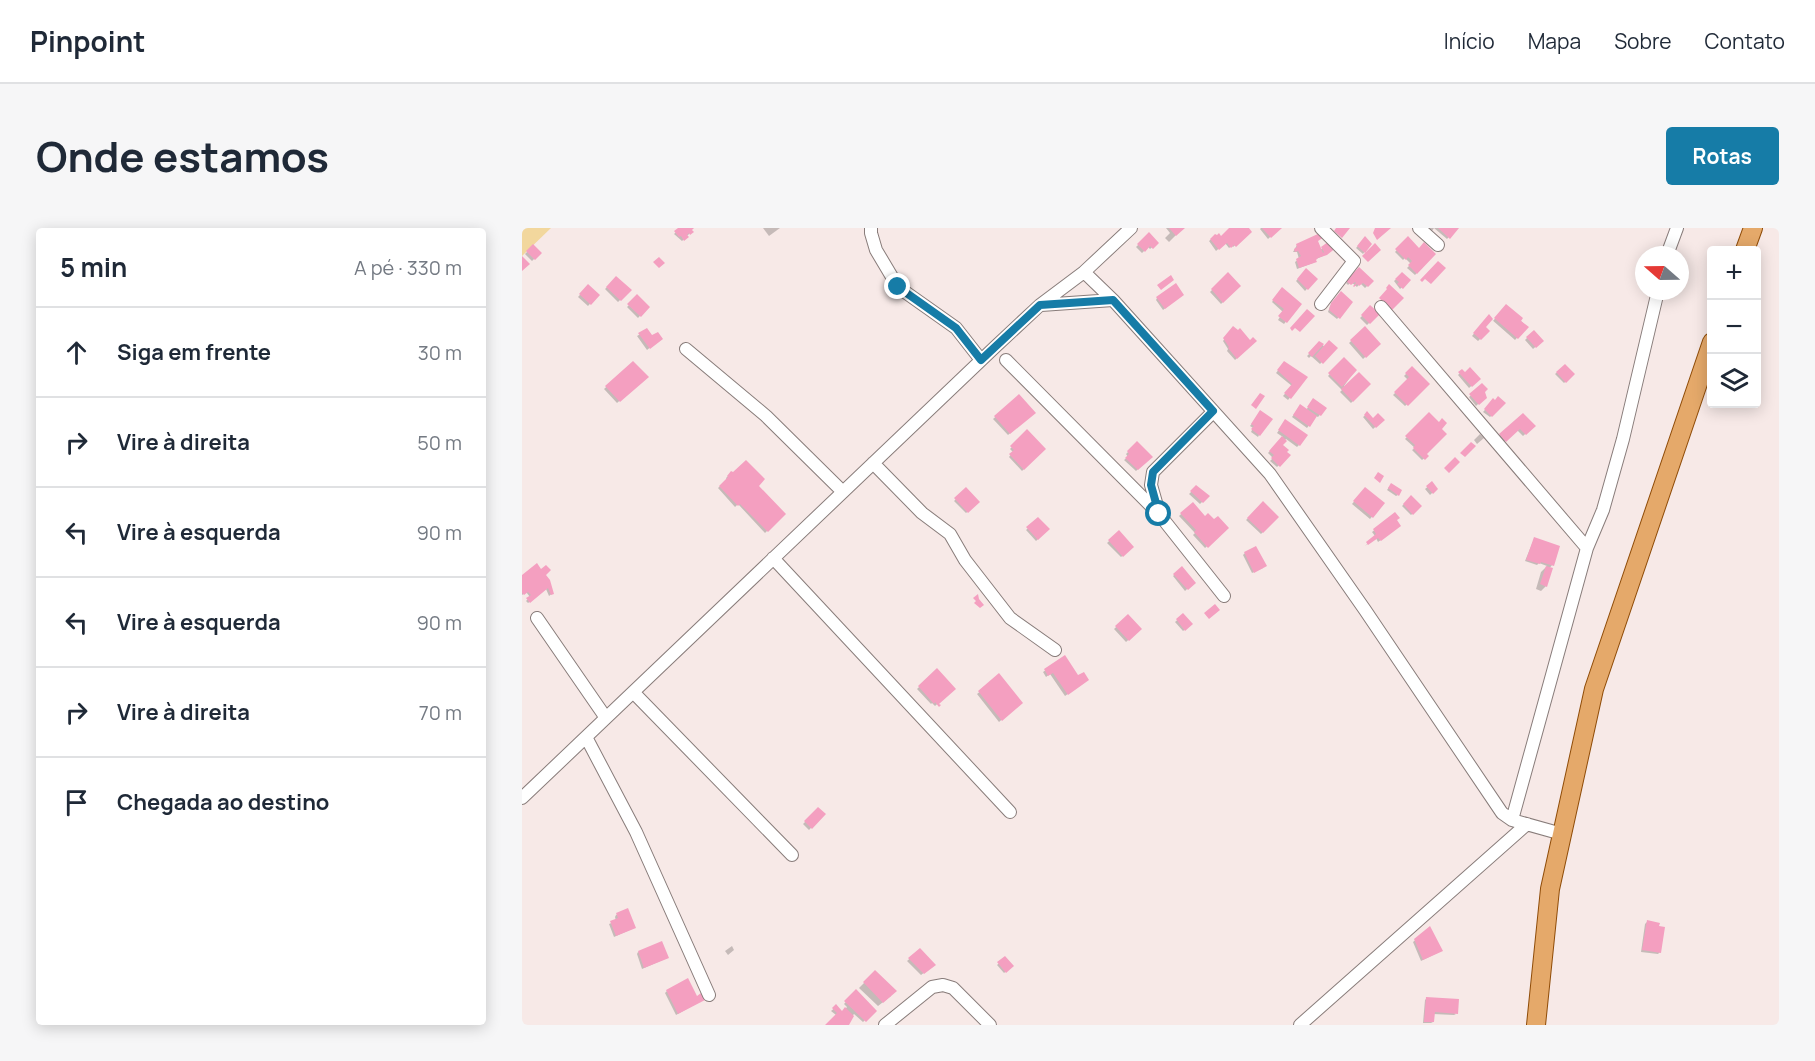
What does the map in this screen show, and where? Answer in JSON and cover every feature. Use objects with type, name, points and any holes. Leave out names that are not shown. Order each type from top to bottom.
[{"type":"main road","points":[[1746,246],[1753,228]]},
{"type":"main road","points":[[1536,1025],[1550,889],[1594,689],[1708,354]]},
{"type":"street","points":[[871,228],[876,250],[898,287],[956,328],[981,360]]},
{"type":"street","points":[[522,798],[981,360],[1040,305],[1084,272],[1131,228]]},
{"type":"street","points":[[1321,228],[1354,261],[1321,304]]},
{"type":"street","points":[[1419,228],[1438,245]]},
{"type":"street","points":[[1670,246],[1677,228]]},
{"type":"street","points":[[1084,272],[1113,300],[1270,474],[1502,813],[1512,820],[1562,834]]},
{"type":"street","points":[[1040,305],[1113,300]]},
{"type":"street","points":[[1512,820],[1587,548],[1603,510],[1623,439],[1656,300]]},
{"type":"street","points":[[1381,307],[1587,548]]},
{"type":"street","points":[[686,349],[766,416],[843,492]]},
{"type":"street","points":[[1006,360],[1159,514],[1224,596]]},
{"type":"street","points":[[1159,514],[1151,485],[1153,472],[1213,411]]},
{"type":"street","points":[[873,463],[922,513],[950,534],[965,560],[1010,618],[1055,650]]},
{"type":"street","points":[[773,558],[1010,812]]},
{"type":"street","points":[[537,618],[606,718]]},
{"type":"street","points":[[633,692],[792,855]]},
{"type":"street","points":[[586,737],[636,832],[709,995]]},
{"type":"street","points":[[1300,1025],[1527,824]]},
{"type":"street","points":[[885,1025],[932,987],[943,985],[953,988],[990,1025]]},
{"type":"shaded area","points":[[522,228],[551,228],[522,256]]},
{"type":"building","points":[[678,228],[694,228],[692,230],[694,232],[690,235],[689,233],[687,235],[689,237],[684,241],[674,231]]},
{"type":"building","points":[[1169,228],[1185,228],[1176,236]]},
{"type":"building","points":[[1229,228],[1249,228],[1252,232],[1236,247],[1234,245],[1231,248],[1227,243],[1219,250],[1210,239],[1215,234],[1219,233],[1221,236]]},
{"type":"building","points":[[1262,228],[1282,228],[1271,238]]},
{"type":"building","points":[[1336,228],[1350,228],[1342,238],[1334,231]]},
{"type":"building","points":[[1375,228],[1391,228],[1377,240],[1373,233]]},
{"type":"building","points":[[1438,228],[1459,228],[1450,239]]},
{"type":"building","points":[[1149,232],[1159,243],[1153,249],[1150,246],[1145,252],[1137,244]]},
{"type":"building","points":[[1320,233],[1327,235],[1318,241],[1323,253],[1321,247],[1332,239],[1337,247],[1327,255],[1318,258],[1317,262],[1299,268],[1296,259],[1301,256],[1298,251],[1295,252],[1296,244]]},
{"type":"building","points":[[1365,236],[1372,244],[1365,253],[1357,246]]},
{"type":"building","points":[[1408,236],[1419,248],[1424,242],[1436,254],[1417,274],[1408,265],[1412,261],[1408,257],[1406,260],[1395,249]]},
{"type":"building","points":[[1375,243],[1381,250],[1368,262],[1362,256]]},
{"type":"building","points":[[533,244],[542,253],[535,260],[526,251]]},
{"type":"building","points":[[522,256],[530,264],[522,271]]},
{"type":"building","points":[[659,257],[665,263],[659,268],[653,262]]},
{"type":"building","points":[[1438,261],[1446,268],[1431,284],[1425,279],[1422,282],[1420,280]]},
{"type":"building","points":[[1359,267],[1374,281],[1368,287],[1363,283],[1354,287],[1355,282],[1351,285],[1346,281]]},
{"type":"building","points":[[1306,268],[1318,279],[1308,290],[1297,279]]},
{"type":"building","points":[[1228,272],[1241,286],[1223,303],[1211,289]]},
{"type":"building","points":[[1402,272],[1411,280],[1403,289],[1395,279]]},
{"type":"building","points":[[1171,275],[1174,280],[1161,290],[1157,285]]},
{"type":"building","points":[[616,276],[632,290],[621,301],[606,287]]},
{"type":"building","points":[[1176,283],[1184,295],[1165,309],[1156,297]]},
{"type":"building","points":[[588,284],[600,295],[591,305],[579,294]]},
{"type":"building","points":[[1389,284],[1404,298],[1392,310],[1379,298]]},
{"type":"building","points":[[1282,287],[1302,304],[1287,323],[1278,316],[1284,309],[1272,300]]},
{"type":"building","points":[[1341,291],[1353,302],[1340,319],[1329,310],[1331,303]]},
{"type":"building","points":[[637,294],[650,307],[641,317],[627,304]]},
{"type":"building","points":[[1506,304],[1523,318],[1521,321],[1529,327],[1518,339],[1494,318]]},
{"type":"building","points":[[1370,305],[1380,314],[1370,324],[1361,315]]},
{"type":"building","points":[[1307,309],[1315,316],[1300,332],[1295,328],[1292,331],[1290,328]]},
{"type":"building","points":[[1489,314],[1493,319],[1486,327],[1490,331],[1481,340],[1473,333]]},
{"type":"building","points":[[1233,326],[1238,330],[1240,328],[1250,340],[1253,337],[1257,341],[1237,359],[1223,338]]},
{"type":"building","points":[[1365,326],[1381,344],[1366,358],[1350,340]]},
{"type":"building","points":[[647,328],[652,335],[658,332],[663,339],[650,349],[638,333]]},
{"type":"building","points":[[1534,330],[1544,341],[1536,348],[1526,337]]},
{"type":"building","points":[[1329,340],[1338,348],[1323,364],[1315,356]]},
{"type":"building","points":[[1319,341],[1324,344],[1312,357],[1308,353]]},
{"type":"building","points":[[1344,357],[1357,370],[1342,387],[1328,373]]},
{"type":"building","points":[[633,361],[649,377],[620,402],[605,386]]},
{"type":"building","points":[[1284,361],[1308,377],[1291,399],[1284,393],[1292,384],[1277,370]]},
{"type":"building","points":[[1565,364],[1575,374],[1566,383],[1556,372]]},
{"type":"building","points":[[1412,366],[1430,384],[1408,406],[1394,392],[1409,377],[1405,373]]},
{"type":"building","points":[[1470,367],[1481,379],[1472,387],[1458,372],[1462,369],[1465,372]]},
{"type":"building","points":[[1359,372],[1371,384],[1353,402],[1341,389]]},
{"type":"building","points":[[1482,383],[1488,389],[1485,392],[1487,398],[1479,405],[1469,394]]},
{"type":"building","points":[[1260,393],[1265,396],[1256,409],[1251,405]]},
{"type":"building","points":[[1019,394],[1036,413],[1010,434],[994,416]]},
{"type":"building","points":[[1498,396],[1506,403],[1492,417],[1484,409],[1493,398],[1495,400]]},
{"type":"building","points":[[1313,398],[1327,408],[1321,416],[1307,407]]},
{"type":"building","points":[[1300,404],[1317,416],[1310,427],[1293,415]]},
{"type":"building","points":[[1260,410],[1273,419],[1260,436],[1251,429],[1254,426],[1251,424]]},
{"type":"building","points":[[1367,411],[1373,418],[1378,413],[1385,420],[1376,428],[1364,415]]},
{"type":"building","points":[[1429,412],[1439,422],[1442,418],[1447,423],[1442,429],[1447,434],[1427,454],[1429,456],[1425,460],[1413,448],[1415,445],[1405,436]]},
{"type":"building","points":[[1523,413],[1536,426],[1526,435],[1520,429],[1506,442],[1499,434]]},
{"type":"building","points":[[1285,419],[1308,435],[1300,446],[1278,430]]},
{"type":"building","points":[[1027,429],[1046,449],[1024,470],[1009,454],[1014,450],[1010,446]]},
{"type":"building","points":[[1282,436],[1287,441],[1283,445],[1291,455],[1280,467],[1271,458],[1274,455],[1269,451]]},
{"type":"building","points":[[1137,441],[1153,457],[1138,470],[1125,458],[1129,454],[1127,451]]},
{"type":"building","points":[[1471,442],[1476,446],[1465,457],[1460,453]]},
{"type":"building","points":[[1455,457],[1460,462],[1449,473],[1444,468]]},
{"type":"building","points":[[746,460],[765,479],[759,486],[786,514],[768,532],[719,486],[731,471],[733,472]]},
{"type":"building","points":[[1378,472],[1384,476],[1380,483],[1374,478]]},
{"type":"building","points":[[1432,481],[1438,489],[1433,494],[1426,486]]},
{"type":"building","points":[[1391,483],[1402,490],[1399,496],[1388,488]]},
{"type":"building","points":[[1196,485],[1210,496],[1203,503],[1190,491]]},
{"type":"building","points":[[966,487],[980,502],[968,513],[954,498]]},
{"type":"building","points":[[1365,487],[1385,503],[1373,518],[1353,501]]},
{"type":"building","points":[[1411,495],[1422,506],[1413,515],[1403,504]]},
{"type":"building","points":[[1263,501],[1279,517],[1263,533],[1247,518]]},
{"type":"building","points":[[1193,502],[1205,516],[1208,513],[1214,519],[1218,516],[1229,528],[1208,548],[1194,532],[1196,530],[1180,513]]},
{"type":"building","points":[[1395,512],[1400,518],[1397,520],[1401,526],[1381,541],[1378,538],[1368,545],[1366,542],[1376,534],[1373,529]]},
{"type":"building","points":[[1038,517],[1050,529],[1038,540],[1026,527]]},
{"type":"building","points":[[1119,530],[1134,547],[1123,557],[1108,540]]},
{"type":"building","points":[[1534,537],[1560,546],[1554,566],[1526,560]]},
{"type":"building","points":[[1256,546],[1267,566],[1254,573],[1244,552]]},
{"type":"building","points":[[537,563],[541,569],[546,565],[551,570],[546,575],[554,594],[551,595],[548,588],[530,603],[526,598],[531,595],[528,592],[524,595],[522,593],[522,575]]},
{"type":"building","points":[[1182,566],[1196,583],[1188,590],[1173,574]]},
{"type":"building","points":[[1546,566],[1553,568],[1547,587],[1540,584]]},
{"type":"building","points":[[978,594],[984,605],[980,608],[974,603],[976,601],[973,598]]},
{"type":"building","points":[[1215,604],[1220,610],[1209,619],[1204,613]]},
{"type":"building","points":[[1183,613],[1193,624],[1185,631],[1176,619]]},
{"type":"building","points":[[1128,614],[1142,629],[1129,641],[1115,626]]},
{"type":"building","points":[[1065,655],[1078,675],[1084,672],[1089,680],[1068,695],[1053,673],[1048,676],[1044,669]]},
{"type":"building","points":[[937,668],[956,689],[939,704],[941,705],[939,707],[918,686]]},
{"type":"building","points":[[999,673],[1023,703],[1002,721],[978,691]]},
{"type":"building","points":[[818,807],[826,814],[812,829],[804,821]]},
{"type":"building","points":[[628,908],[636,928],[616,936],[610,921],[618,918],[616,913]]},
{"type":"building","points":[[1647,920],[1660,923],[1659,926],[1665,927],[1661,953],[1642,950]]},
{"type":"building","points":[[1430,926],[1443,951],[1423,960],[1414,939]]},
{"type":"building","points":[[662,941],[669,958],[644,968],[638,951]]},
{"type":"building","points":[[920,948],[936,965],[924,974],[908,958]]},
{"type":"building","points":[[1005,956],[1014,966],[1006,973],[997,962]]},
{"type":"building","points":[[875,970],[897,991],[883,1003],[863,982]]},
{"type":"building","points":[[688,978],[697,996],[701,993],[705,1000],[678,1014],[666,990]]},
{"type":"building","points":[[856,989],[877,1011],[866,1022],[844,1001]]},
{"type":"building","points":[[1426,997],[1459,999],[1458,1014],[1435,1012],[1434,1022],[1424,1022]]},
{"type":"building","points":[[836,1004],[842,1011],[845,1007],[854,1016],[849,1025],[825,1025],[837,1013],[832,1008]]},
{"type":"route","points":[[898,287],[956,328],[981,360],[1040,305],[1113,300],[1213,411],[1153,472],[1151,485],[1159,514]]}]
